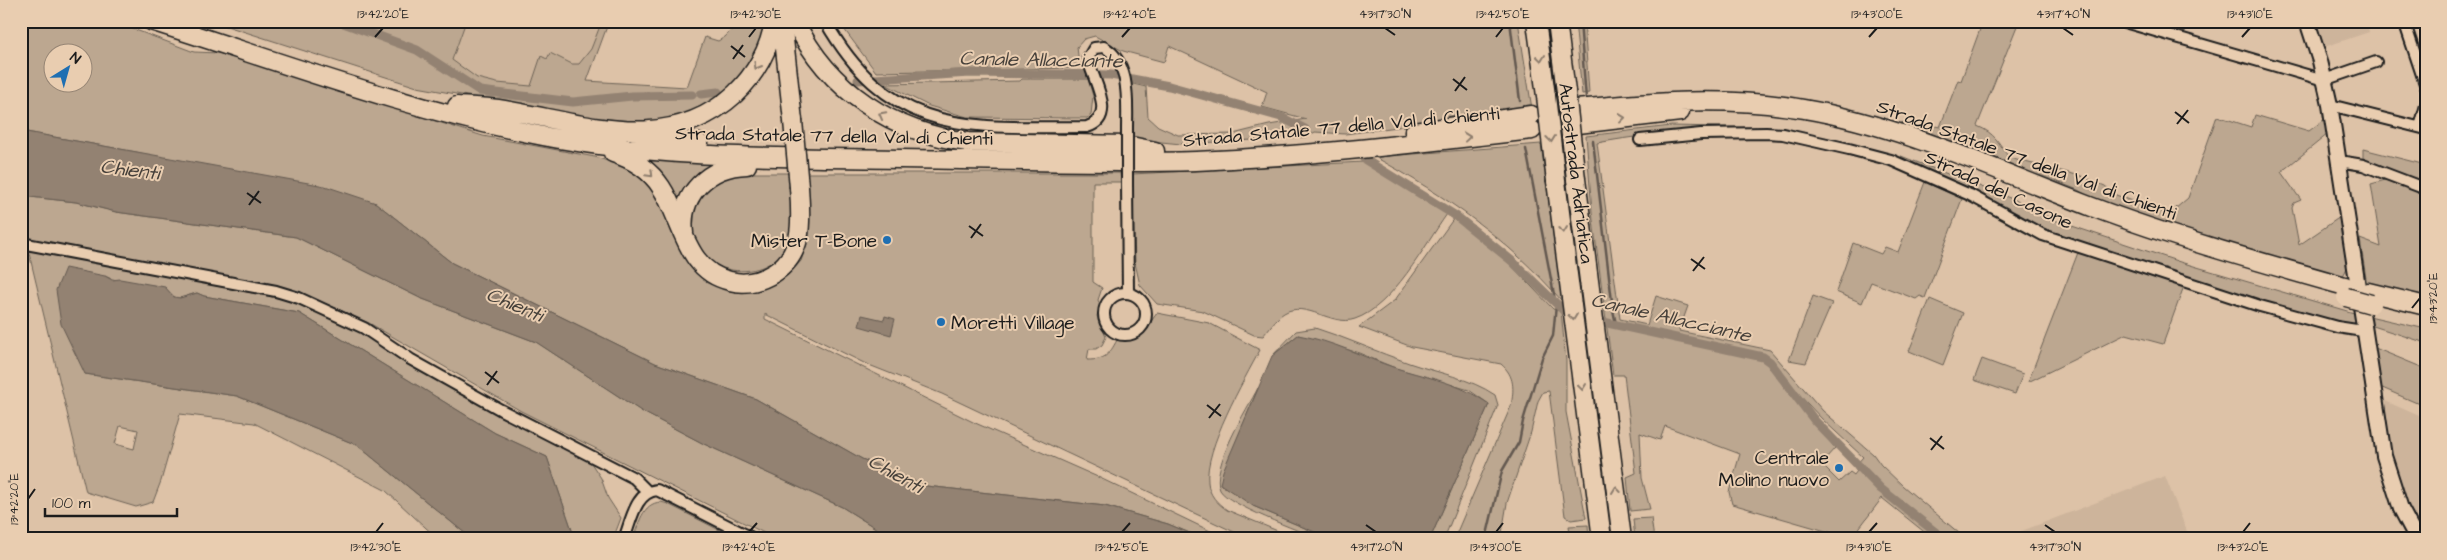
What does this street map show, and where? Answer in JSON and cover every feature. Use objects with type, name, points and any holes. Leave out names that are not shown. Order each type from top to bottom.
[{"type":"highway","name":"Strada Statale 77 della Val di Chienti","points":[[151,21],[377,95],[455,112],[570,141],[668,153],[791,158],[1127,162],[1362,144],[1532,123]]},
{"type":"highway","name":"Strada Statale 77 della Val di Chienti","points":[[189,21],[455,112],[624,138],[713,144],[1154,151],[1310,148]]},
{"type":"highway","points":[[455,112],[498,109],[606,128],[662,130],[682,126],[702,118],[722,105],[744,85],[765,51],[774,21]]},
{"type":"highway","points":[[455,112],[495,132],[611,152],[635,162],[653,177],[662,188],[695,259],[717,277],[741,282],[765,278],[783,266],[798,243],[801,224],[793,121],[782,21]]},
{"type":"highway","points":[[796,21],[816,56],[852,95],[873,110],[918,132],[943,139],[968,142],[1126,145],[1154,151]]},
{"type":"highway","name":"Autostrada Adriatica","points":[[1536,21],[1602,539]]},
{"type":"highway","name":"Autostrada Adriatica","points":[[1557,21],[1622,539]]},
{"type":"highway","name":"Strada Statale 77 della Val di Chienti","points":[[1577,117],[1662,101],[1712,101],[1803,109],[1851,119],[1908,135],[2143,225],[2426,317]]},
{"type":"highway","points":[[686,239],[684,216],[690,197],[702,181],[721,169],[743,165],[898,165],[924,159]]},
{"type":"highway","name":"Strada Statale 77 della Val di Chienti","points":[[2370,298],[2426,306]]},
{"type":"street","points":[[825,21],[838,43],[879,89],[895,101],[924,114],[963,125],[1086,127],[1094,125],[1101,114],[1102,108],[1098,84],[1089,55],[1092,50],[1099,46],[1112,53],[1122,70],[1125,82],[1128,293]]},
{"type":"street","points":[[2121,21],[2324,80],[2376,62]]},
{"type":"street","points":[[2307,21],[2330,105],[2379,430],[2390,478],[2400,509],[2417,539]]},
{"type":"street","points":[[2404,21],[2426,88]]},
{"type":"street","points":[[2330,105],[2423,128],[2426,105]]},
{"type":"street","name":"Strada del Casone","points":[[1640,140],[1701,134],[1783,134],[1891,160],[1970,195],[2043,234],[2260,306],[2337,327],[2363,330]]},
{"type":"street","points":[[2339,161],[2363,165],[2426,189]]},
{"type":"street","points":[[21,243],[276,291],[300,298],[364,328],[410,359],[485,401],[634,478],[648,492]]},
{"type":"street","points":[[1128,293],[1144,303],[1147,316],[1145,322],[1136,333],[1123,336],[1111,330],[1107,325],[1104,313],[1105,307],[1112,297],[1128,293]]},
{"type":"street","points":[[624,539],[639,500],[648,492],[657,490],[754,539]]},
{"type":"shaded area","points":[[21,21],[112,21],[194,52],[219,53],[483,136],[595,157],[627,167],[651,184],[689,266],[707,283],[731,291],[753,291],[772,285],[789,274],[801,261],[809,237],[806,173],[1120,173],[1121,182],[1093,182],[1093,282],[1102,288],[1098,300],[1100,305],[1097,316],[1106,337],[1102,345],[1096,349],[1089,349],[1087,360],[1106,356],[1117,340],[1140,337],[1157,313],[1209,323],[1260,350],[1235,396],[1218,434],[1208,468],[1208,482],[1214,498],[1227,510],[1297,539],[1249,539],[942,394],[864,363],[765,314],[765,319],[973,422],[1100,478],[1227,539],[1204,539],[1168,524],[1105,506],[926,486],[862,459],[756,399],[655,363],[452,263],[376,203],[136,152],[21,131]]},
{"type":"shaded area","points":[[211,21],[466,21],[452,60],[477,78],[497,83],[531,86],[541,56],[547,59],[550,53],[572,64],[579,64],[591,49],[602,21],[609,21],[587,81],[687,87],[705,37],[718,41],[725,37],[740,21],[765,21],[761,44],[748,66],[715,102],[684,116],[642,122],[584,117],[417,87]]},
{"type":"shaded area","points":[[466,21],[602,21],[591,49],[579,64],[572,64],[550,53],[531,86],[496,83],[477,78],[452,60]]},
{"type":"shaded area","points":[[838,21],[1518,21],[1532,109],[1345,134],[1315,132],[1307,137],[1181,144],[1132,139],[1133,116],[1129,83],[1146,87],[1148,117],[1158,126],[1178,135],[1233,134],[1269,125],[1306,119],[1262,107],[1267,92],[1169,46],[1164,62],[1123,51],[1095,36],[1084,39],[1077,47],[1079,64],[1075,68],[876,72]]},
{"type":"shaded area","points":[[1575,21],[1584,21],[1589,93],[1582,94]]},
{"type":"shaded area","points":[[1983,21],[2019,21],[1977,126],[1992,135],[2009,158],[2081,176],[2105,186],[2116,195],[2169,214],[2188,198],[2217,116],[2251,127],[2255,115],[2309,131],[2325,119],[2328,134],[2281,172],[2301,200],[2294,203],[2292,208],[2299,245],[2340,217],[2347,268],[2342,278],[2283,263],[2103,205],[2078,190],[2042,176],[2020,172],[1901,123],[1909,121],[1940,127],[1958,80],[1961,81]]},
{"type":"shaded area","points":[[2312,21],[2366,21],[2369,32],[2321,48]]},
{"type":"shaded area","points":[[1022,79],[1088,79],[1093,96],[1091,115],[1087,118],[967,117],[929,106],[885,84],[1020,81]]},
{"type":"shaded area","points":[[1671,126],[1776,128],[1812,135],[1731,130],[1677,132],[1597,143],[1620,319],[1647,325],[1656,296],[1688,306],[1679,331],[1770,350],[1823,411],[1873,454],[1881,465],[1903,486],[1966,539],[1933,539],[1882,498],[1857,531],[1843,536],[1732,504],[1729,492],[1740,454],[1665,426],[1660,440],[1640,433],[1642,478],[1650,509],[1630,511],[1627,477],[1636,473],[1624,375],[1613,375],[1592,212],[1586,136]],"holes":[[[1792,387],[1822,419],[1863,457],[1854,467],[1857,471],[1854,475],[1850,472],[1839,482],[1818,461],[1826,458],[1835,448],[1791,394]]]},
{"type":"shaded area","points":[[1541,144],[1562,301],[1520,258],[1475,220],[1427,187],[1375,157]]},
{"type":"shaded area","points":[[2363,149],[2426,165],[2426,298],[2367,285],[2360,239],[2381,247],[2371,184],[2389,179],[2391,170],[2363,160]]},
{"type":"shaded area","points":[[1901,156],[2015,200],[2054,220],[2180,262],[2354,313],[2356,322],[2351,325],[2286,308],[2062,236],[1976,193],[1928,172]]},
{"type":"shaded area","points":[[641,158],[719,164],[684,200],[678,199],[671,188]]},
{"type":"shaded area","points":[[1363,162],[1447,214],[1407,274],[1382,302],[1369,312],[1346,321],[1310,311],[1292,310],[1281,315],[1263,336],[1254,335],[1203,311],[1157,304],[1140,285],[1135,263],[1132,174]]},
{"type":"shaded area","points":[[718,173],[788,173],[792,195],[792,233],[785,250],[773,262],[758,269],[741,271],[724,268],[709,261],[697,249],[691,230],[693,200],[699,191]]},
{"type":"shaded area","points":[[1925,182],[1962,199],[1925,298],[1920,296],[1916,299],[1871,282],[1862,303],[1836,292],[1853,243],[1881,254],[1885,247],[1898,252]]},
{"type":"shaded area","points":[[21,196],[76,202],[116,212],[296,237],[420,298],[536,342],[641,411],[704,444],[842,507],[882,532],[900,539],[776,539],[521,411],[369,323],[311,297],[277,286],[21,238]]},
{"type":"shaded area","points":[[1454,218],[1510,264],[1553,309],[1561,311],[1566,361],[1566,412],[1586,518],[1571,520],[1565,516],[1549,391],[1543,392],[1538,401],[1531,432],[1507,503],[1501,539],[1454,539],[1511,406],[1513,388],[1509,373],[1501,364],[1412,347],[1359,327],[1395,300]]},
{"type":"shaded area","points":[[28,249],[288,300],[358,329],[589,460],[601,478],[608,498],[621,518],[613,539],[575,539],[547,457],[495,433],[299,313],[204,296],[197,293],[178,298],[162,287],[117,280],[105,276],[85,374],[237,396],[357,445],[472,539],[438,539],[385,490],[254,423],[180,414],[153,502],[136,507],[86,492]],"holes":[[[120,426],[138,430],[134,449],[115,444]]]},
{"type":"shaded area","points":[[2079,250],[2184,286],[2163,344],[2126,334],[2028,382]]},
{"type":"shaded area","points":[[1813,296],[1832,303],[1806,363],[1789,360]]},
{"type":"shaded area","points":[[1930,299],[1963,313],[1943,365],[1909,351]]},
{"type":"shaded area","points":[[2369,316],[2426,329],[2426,343],[2370,325]]},
{"type":"shaded area","points":[[1315,328],[1409,363],[1475,384],[1495,395],[1498,405],[1444,539],[1430,539],[1489,404],[1469,390],[1395,368],[1359,353],[1298,335],[1272,356],[1296,331]]},
{"type":"shaded area","points":[[2375,348],[2426,369],[2426,407],[2380,387]]},
{"type":"shaded area","points":[[1982,359],[2023,374],[2015,394],[1974,380]]},
{"type":"shaded area","points":[[1258,388],[1233,450],[1253,506],[1331,539],[1319,539],[1265,517],[1236,503],[1220,490],[1218,480],[1225,453]]},
{"type":"shaded area","points":[[2383,400],[2426,419],[2426,539],[2408,507],[2395,470],[2381,402]]},
{"type":"shaded area","points":[[2165,476],[2190,539],[2001,539]]},
{"type":"shaded area","points":[[661,502],[737,539],[633,539],[645,510],[655,503]]},
{"type":"shaded area","points":[[1651,518],[1654,539],[1635,539],[1633,519]]},
{"type":"shaded area","points":[[1588,525],[1589,539],[1571,539],[1569,526]]},
{"type":"water","name":"Chienti","points":[[21,131],[325,186],[376,203],[452,263],[655,363],[756,399],[862,459],[926,486],[1105,506],[1168,524],[1204,539],[900,539],[882,532],[842,507],[704,444],[641,411],[536,342],[420,298],[296,237],[116,212],[76,202],[21,196]]},
{"type":"water","points":[[65,268],[105,276],[112,280],[120,279],[165,287],[174,297],[180,298],[197,293],[204,296],[299,313],[495,433],[547,457],[575,539],[472,539],[357,445],[237,396],[85,374],[61,324],[56,290]]},
{"type":"water","points":[[862,315],[884,320],[885,316],[895,319],[891,335],[859,326]]},
{"type":"water","points":[[1298,335],[1324,341],[1384,364],[1433,378],[1466,391],[1489,404],[1430,539],[1331,539],[1253,506],[1220,484],[1223,471],[1272,356]]},
{"type":"waterway","name":"Canale Allacciante","points":[[338,21],[417,50],[480,91],[573,102],[632,96],[692,95]]},
{"type":"waterway","name":"Canale Allacciante","points":[[352,21],[355,28]]},
{"type":"waterway","points":[[1510,21],[1520,101]]},
{"type":"waterway","points":[[1580,21],[1586,99]]},
{"type":"waterway","name":"Canale Allacciante","points":[[858,80],[970,73],[1111,75],[1169,86],[1281,117],[1305,129]]},
{"type":"waterway","name":"Canale Allacciante","points":[[701,94],[718,92]]},
{"type":"waterway","points":[[1593,141],[1616,324]]},
{"type":"waterway","points":[[1486,539],[1502,471],[1519,442],[1523,421],[1542,358],[1553,336],[1556,305],[1526,149]]},
{"type":"waterway","name":"Canale Allacciante","points":[[1364,159],[1456,216],[1512,261],[1563,310],[1603,322],[1763,357],[1770,362],[1815,421],[1881,489],[1944,539]]},
{"type":"place","name":"Mister T-Bone","points":[[887,240]]},
{"type":"place","name":"Moretti Village","points":[[941,322]]},
{"type":"place","name":"Centrale Molino nuovo","points":[[1839,468]]}]
